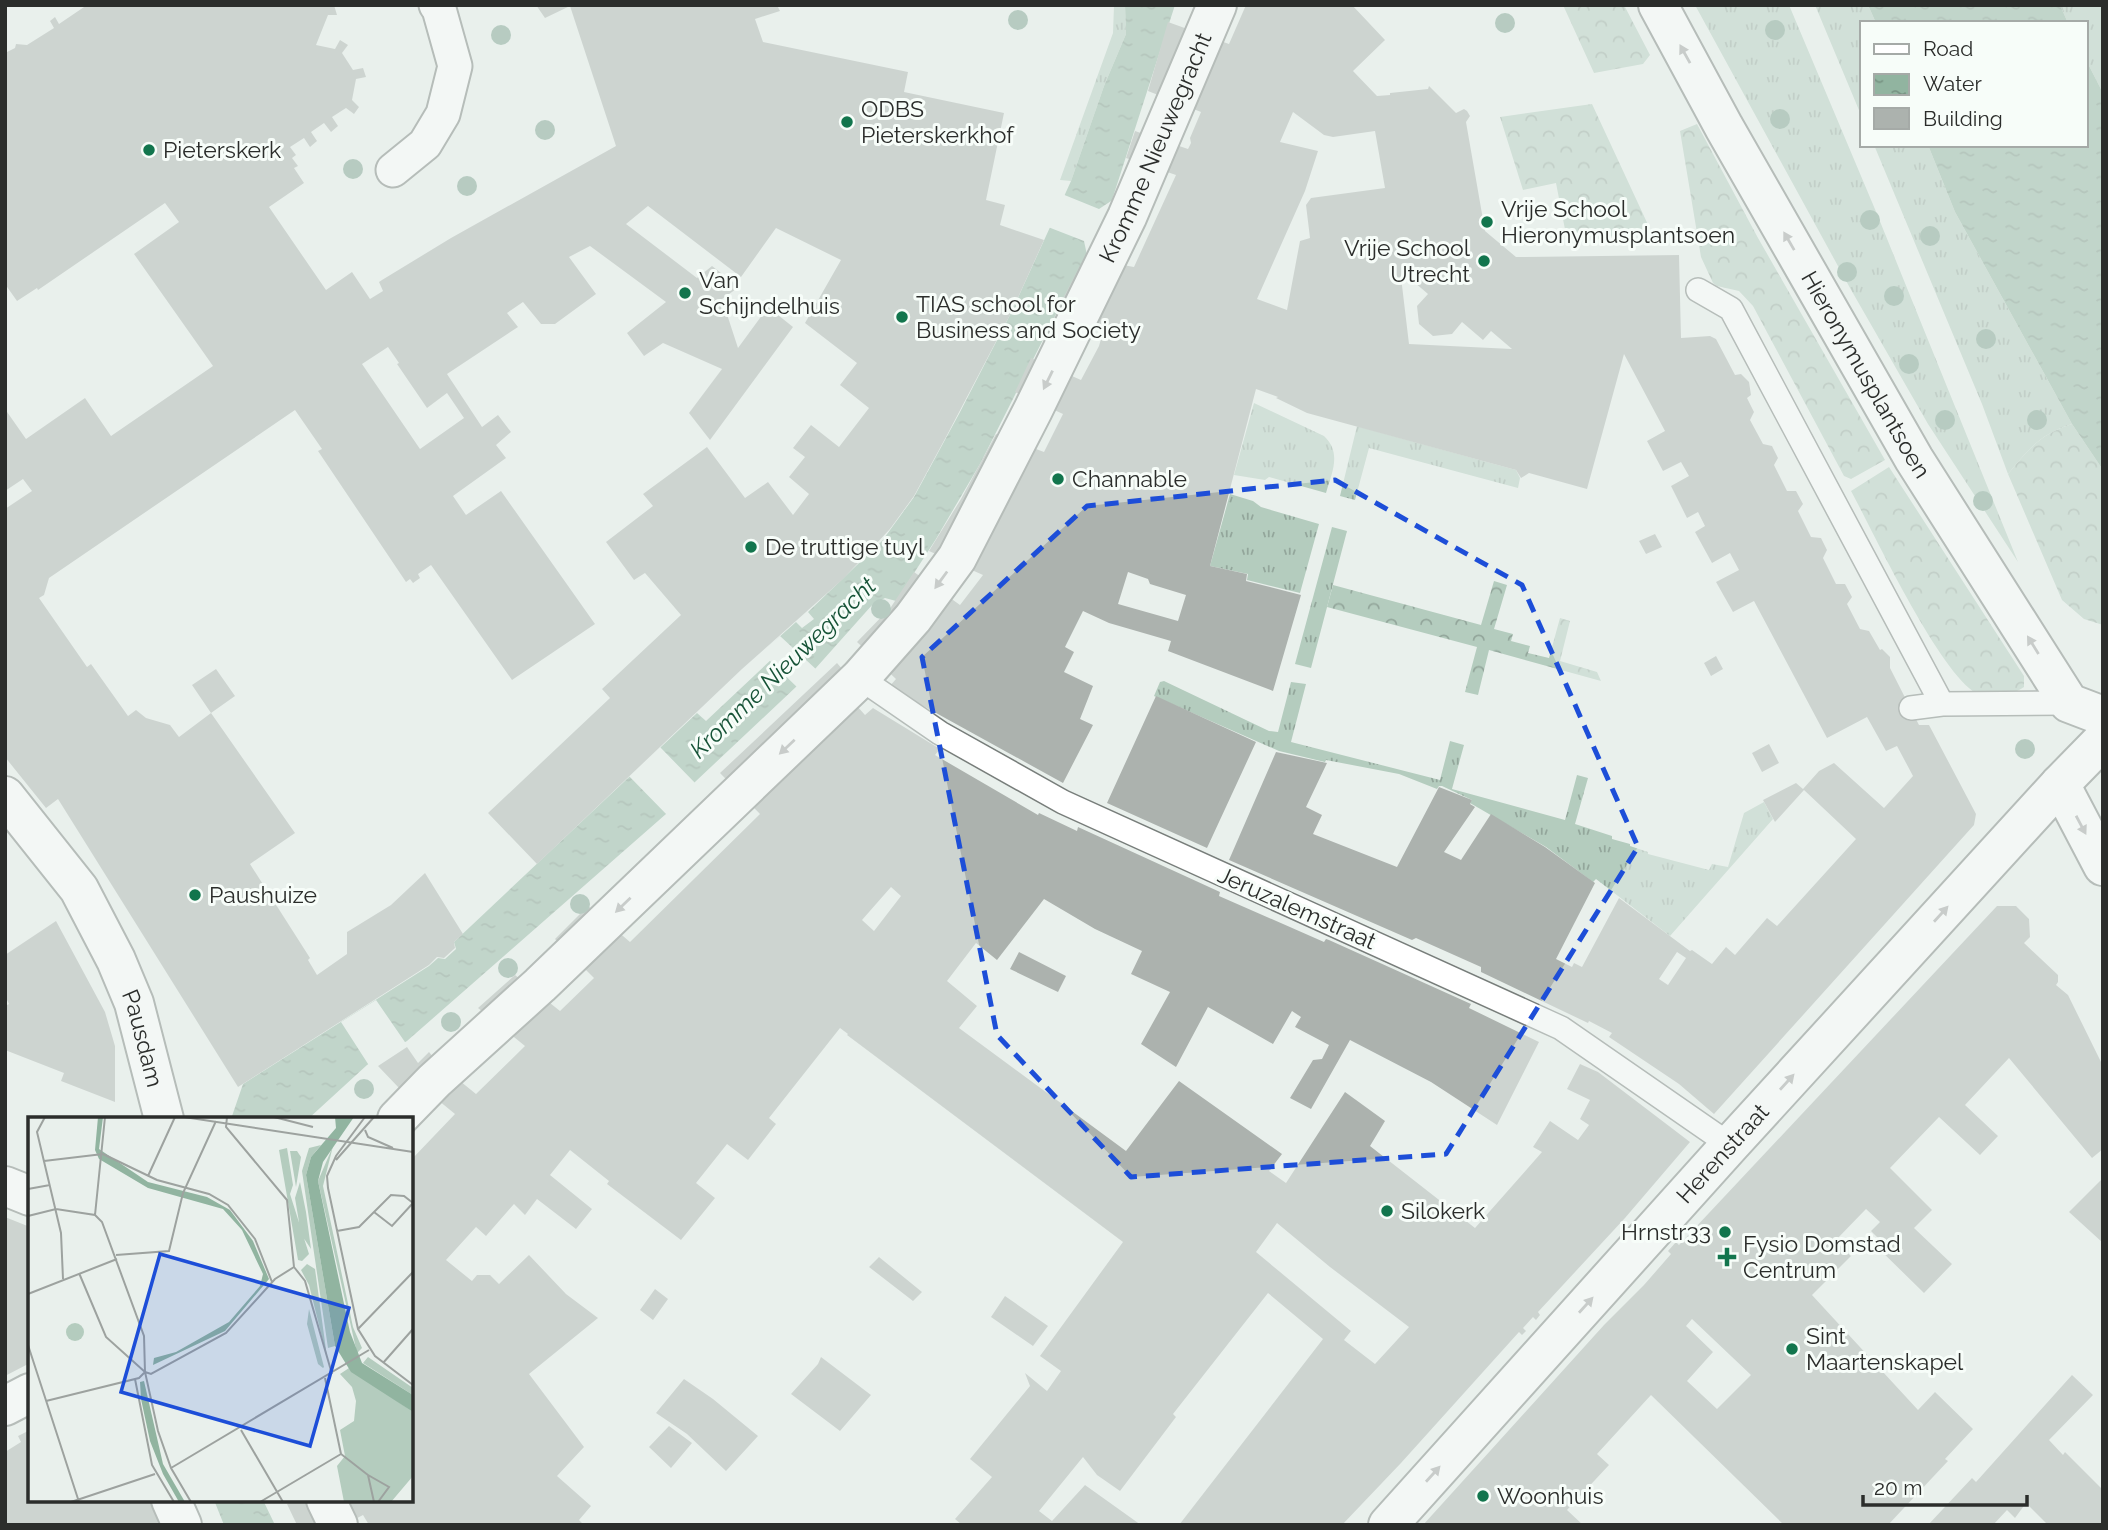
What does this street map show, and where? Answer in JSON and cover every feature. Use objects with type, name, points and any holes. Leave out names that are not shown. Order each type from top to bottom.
[{"type":"street","points":[[393,170],[425,144],[443,114],[455,66],[436,5]]},
{"type":"street","name":"Kromme Nieuwegracht","points":[[408,1107],[540,985],[860,678],[913,618],[957,558],[1128,218],[1217,5]]},
{"type":"street","name":"Hieronymusplantsoen","points":[[1658,5],[1724,127],[1914,459],[2086,710]]},
{"type":"street","name":"Herenstraat","points":[[1388,1525],[1730,1145],[2103,740]]},
{"type":"street","points":[[2060,784],[2103,866]]},
{"type":"street","name":"Pausdam","points":[[5,796],[79,889],[116,960],[134,1003],[163,1117]]},
{"type":"street","points":[[5,1186],[28,1195]]},
{"type":"street","points":[[5,1406],[28,1394]]},
{"type":"street","points":[[172,1502],[182,1525]]},
{"type":"street","points":[[327,1502],[338,1525]]},
{"type":"lane","points":[[1698,290],[1731,309],[1942,704]]},
{"type":"lane","name":"Jeruzalemstraat","points":[[860,678],[940,733],[1063,802],[1561,1028],[1730,1145]]},
{"type":"lane","points":[[1911,708],[1942,704],[2086,710]]},
{"type":"highlighted area","points":[[1335,480],[1522,585],[1638,847],[1446,1154],[1131,1177],[997,1035],[922,657],[1087,506]]},
{"type":"green space","points":[[1114,5],[1125,5],[1126,34],[1104,86],[1071,181],[1060,180],[1113,33]]},
{"type":"green space","points":[[1563,5],[1624,5],[1650,55],[1643,64],[1594,73]]},
{"type":"green space","points":[[1695,5],[1789,5],[2018,562],[1928,424]]},
{"type":"green space","points":[[1815,5],[1868,5],[1875,21],[1860,21],[1860,113]]},
{"type":"green space","points":[[2060,5],[2103,5],[2103,93],[2087,62],[2087,21],[2067,21]]},
{"type":"green space","points":[[1592,104],[1650,229],[1568,245],[1556,183],[1523,190],[1500,117]]},
{"type":"green space","points":[[1697,124],[1758,238],[1885,460],[1851,479],[1844,476],[1753,306],[1739,291],[1713,283],[1701,257],[1680,131]]},
{"type":"green space","points":[[1875,147],[1929,147],[1955,212],[2072,424],[2043,438],[2008,474],[1982,404]]},
{"type":"green space","points":[[1254,403],[1324,436],[1330,442],[1334,463],[1326,493],[1269,477],[1265,480],[1234,475]]},
{"type":"green space","points":[[2072,424],[2103,470],[2103,625],[2084,619],[2062,600],[2008,474],[2043,438]]},
{"type":"green space","points":[[1357,426],[1516,470],[1520,478],[1518,488],[1369,448],[1355,500],[1340,496]]},
{"type":"green space","points":[[1889,467],[2024,676],[2024,687],[2004,695],[1983,696],[1968,687],[1930,638],[1851,491]]},
{"type":"green space","points":[[1230,494],[1253,501],[1261,507],[1319,524],[1300,593],[1247,580],[1248,574],[1210,566]]},
{"type":"green space","points":[[1332,527],[1347,531],[1311,668],[1295,664]]},
{"type":"green space","points":[[1494,581],[1507,585],[1494,629],[1513,634],[1511,641],[1530,646],[1528,653],[1549,658],[1560,618],[1570,621],[1560,661],[1597,672],[1601,681],[1489,650],[1478,695],[1465,692],[1477,647],[1327,607],[1333,585],[1481,625]]},
{"type":"green space","points":[[1164,681],[1269,731],[1278,732],[1291,682],[1306,684],[1291,742],[1440,780],[1450,741],[1464,745],[1452,789],[1565,820],[1577,775],[1588,778],[1575,824],[1612,836],[1612,839],[1630,844],[1648,854],[1709,870],[1712,864],[1728,867],[1744,813],[1764,802],[1773,819],[1670,936],[1596,879],[1593,882],[1546,847],[1470,803],[1472,800],[1442,786],[1437,789],[1399,774],[1326,760],[1325,762],[1279,751],[1154,696],[1160,682]]},
{"type":"water","points":[[1125,5],[1175,5],[1112,200],[980,464],[896,601],[885,598],[873,604],[815,669],[695,782],[666,814],[407,1041],[367,1065],[310,1117],[232,1117],[243,1084],[438,958],[445,959],[456,949],[454,942],[697,713],[706,721],[774,657],[768,647],[796,622],[802,628],[814,619],[808,612],[882,541],[914,497],[1011,313],[1071,181],[1104,86],[1126,34]]},
{"type":"water","points":[[1868,5],[2060,5],[2067,21],[1875,21]]},
{"type":"water","points":[[2087,62],[2103,93],[2103,470],[2072,424],[1955,212],[1929,147],[2087,147]]},
{"type":"water","points":[[215,1502],[264,1502],[275,1525],[224,1525]]},
{"type":"pier","points":[[1062,194],[1099,209],[1114,199],[1087,255],[1084,241],[1048,227]]},
{"type":"pier","points":[[780,636],[818,671],[799,689],[767,658],[770,656],[765,649]]},
{"type":"pier","points":[[660,747],[697,785],[669,817],[629,776]]},
{"type":"pier","points":[[376,1000],[407,1045],[370,1067],[341,1022]]},
{"type":"building","points":[[87,5],[334,5],[337,15],[328,15],[316,45],[335,49],[340,40],[348,45],[342,53],[353,70],[363,68],[366,77],[356,79],[352,100],[359,107],[354,114],[346,108],[332,117],[338,126],[331,132],[324,123],[311,132],[317,141],[310,147],[304,138],[290,147],[296,155],[292,158],[298,166],[294,168],[304,183],[269,207],[326,290],[352,272],[370,299],[383,291],[379,282],[382,280],[451,238],[616,146],[570,6],[545,18],[536,5],[777,5],[780,11],[755,19],[763,42],[908,72],[904,92],[1004,113],[986,200],[1005,205],[1000,225],[1044,240],[1011,313],[946,437],[914,496],[890,529],[843,579],[742,669],[537,864],[488,813],[610,698],[602,689],[681,615],[645,573],[634,580],[606,542],[653,506],[643,494],[707,447],[745,498],[768,482],[793,515],[809,494],[789,477],[805,457],[793,448],[811,425],[839,447],[869,408],[840,385],[857,363],[805,323],[841,260],[776,228],[741,277],[648,206],[626,224],[697,278],[712,266],[739,287],[722,299],[738,348],[768,307],[793,327],[710,440],[689,413],[722,369],[663,343],[644,356],[627,333],[666,302],[590,246],[569,257],[596,294],[555,324],[541,324],[523,302],[507,313],[518,327],[447,374],[482,427],[498,415],[511,432],[496,445],[506,458],[453,496],[466,515],[501,491],[595,624],[512,680],[431,565],[418,574],[420,578],[413,583],[410,579],[406,582],[318,451],[322,449],[295,410],[49,578],[44,595],[39,598],[87,667],[91,664],[128,716],[136,710],[146,718],[170,725],[179,737],[211,713],[295,833],[250,864],[310,958],[308,960],[317,975],[347,954],[347,932],[391,905],[425,873],[463,934],[454,942],[455,948],[444,958],[437,957],[429,965],[238,1087],[58,799],[46,808],[5,757],[5,509],[32,491],[23,479],[5,491],[5,409],[26,439],[85,398],[111,436],[213,366],[134,254],[179,222],[165,203],[38,290],[37,288],[17,301],[5,284],[5,53],[15,48],[16,44],[27,45],[54,28],[50,21],[55,17],[59,24]],"holes":[[[388,347],[399,363],[397,364],[427,408],[447,393],[464,418],[420,449],[362,364]]]},
{"type":"building","points":[[1246,5],[1352,5],[1385,40],[1353,71],[1377,96],[1428,89],[1429,86],[1456,113],[1464,109],[1467,111],[1470,116],[1466,122],[1485,231],[1516,257],[1679,255],[1681,338],[1710,336],[1716,339],[1735,375],[1741,374],[1749,382],[1751,395],[1747,398],[1754,412],[1750,420],[1763,444],[1772,446],[1778,458],[1774,465],[1787,491],[1796,491],[1803,504],[1798,511],[1811,537],[1821,538],[1827,550],[1823,558],[1836,584],[1845,584],[1852,597],[1847,604],[1860,629],[1869,631],[1880,650],[1890,657],[1890,668],[1919,725],[1929,725],[1976,814],[1974,825],[1714,1114],[1679,1084],[1609,1037],[1612,1033],[1481,972],[1481,967],[1416,938],[1412,940],[1229,860],[1276,752],[1327,763],[1306,807],[1322,815],[1313,834],[1397,867],[1439,787],[1472,800],[1470,804],[1475,807],[1444,852],[1461,860],[1491,814],[1545,847],[1595,883],[1556,959],[1572,967],[1574,963],[1582,967],[1619,898],[1690,951],[1712,964],[1726,947],[1735,955],[1767,918],[1777,926],[1856,839],[1804,790],[1775,822],[1763,800],[1796,783],[1803,789],[1819,771],[1834,763],[1884,808],[1913,776],[1897,746],[1886,751],[1867,717],[1827,738],[1754,601],[1733,612],[1716,582],[1739,570],[1730,553],[1712,563],[1695,532],[1705,526],[1698,512],[1687,518],[1671,486],[1689,476],[1681,462],[1663,471],[1647,441],[1665,431],[1624,354],[1587,489],[1529,473],[1521,478],[1516,470],[1307,413],[1276,398],[1278,397],[1256,389],[1210,566],[1247,574],[1246,581],[1301,595],[1273,691],[1168,651],[1171,641],[1109,623],[1083,611],[1065,647],[1074,652],[1064,672],[1093,686],[1080,719],[1093,725],[1063,783],[889,687],[896,679],[857,642],[891,607],[914,572],[960,605],[983,575],[929,551],[996,434],[1044,452],[1063,414],[1015,392],[1031,358],[1081,380],[1099,346],[1103,332],[1057,310],[1084,258],[1134,267],[1176,175],[1126,158],[1135,131],[1188,149],[1191,143],[1190,138],[1201,112],[1148,91],[1168,22],[1229,44]],"holes":[[[1293,112],[1324,135],[1333,137],[1375,131],[1385,188],[1311,198],[1306,205],[1310,238],[1300,241],[1287,310],[1257,299],[1305,191],[1318,151],[1280,142]],[[1407,276],[1428,294],[1417,306],[1419,324],[1433,336],[1452,334],[1462,322],[1483,340],[1491,331],[1512,349],[1409,344],[1401,277]],[[1128,572],[1148,579],[1150,584],[1186,595],[1178,621],[1118,604]],[[1677,952],[1686,958],[1668,985],[1659,979]]]},
{"type":"building","points":[[1655,534],[1662,547],[1646,554],[1639,541]]},
{"type":"building","points":[[1716,656],[1723,669],[1711,676],[1704,663]]},
{"type":"building","points":[[837,663],[850,678],[840,687],[865,715],[873,708],[940,749],[935,755],[1038,815],[1039,813],[1077,831],[1078,827],[1220,892],[1219,896],[1324,942],[1329,940],[1471,1004],[1469,1008],[1539,1042],[1497,1125],[1431,1082],[1350,1040],[1311,1109],[1290,1098],[1313,1060],[1322,1059],[1329,1045],[1295,1027],[1301,1017],[1292,1011],[1273,1044],[1208,1007],[1176,1067],[1141,1044],[1170,992],[1131,974],[1142,951],[1095,929],[1044,899],[997,960],[976,943],[947,981],[977,1006],[959,1028],[1126,1151],[1179,1081],[1282,1154],[1269,1171],[1286,1183],[1345,1092],[1385,1121],[1370,1146],[1475,1228],[1542,1152],[1533,1147],[1550,1121],[1578,1140],[1589,1125],[1580,1119],[1590,1100],[1567,1089],[1580,1064],[1598,1072],[1690,1142],[1625,1218],[1538,1312],[1540,1315],[1536,1320],[1533,1317],[1523,1328],[1526,1331],[1522,1335],[1519,1332],[1342,1525],[1179,1525],[1323,1339],[1268,1293],[1173,1414],[1176,1417],[1120,1491],[1097,1475],[1083,1457],[1039,1511],[1052,1521],[1085,1485],[1141,1525],[962,1525],[955,1519],[992,1477],[970,1459],[1030,1386],[1025,1373],[1047,1391],[1061,1371],[1040,1356],[1123,1242],[840,1028],[769,1118],[776,1124],[748,1160],[727,1144],[696,1183],[715,1198],[681,1240],[607,1184],[609,1181],[570,1150],[550,1175],[592,1209],[576,1229],[537,1199],[525,1215],[514,1204],[486,1236],[476,1227],[446,1260],[472,1281],[477,1275],[490,1275],[499,1284],[529,1255],[566,1294],[598,1318],[529,1374],[584,1447],[557,1476],[591,1506],[579,1520],[584,1525],[369,1525],[363,1515],[344,1525],[297,1525],[287,1504],[291,1502],[413,1502],[413,1158],[455,1114],[411,1078],[399,1088],[378,1066],[407,1047],[418,1063],[429,1052],[439,1064],[476,1094],[525,1046],[478,1008],[515,975],[560,1011],[594,978],[555,939],[588,906],[630,942],[760,814],[720,773]],"holes":[[[891,887],[901,896],[874,931],[862,920]],[[1277,1223],[1409,1327],[1375,1364],[1344,1340],[1351,1331],[1256,1252]]]},
{"type":"building","points":[[216,669],[235,696],[211,713],[192,685]]},
{"type":"building","points":[[1156,696],[1256,742],[1207,848],[1107,803]]},
{"type":"building","points":[[1769,744],[1779,763],[1762,772],[1752,753]]},
{"type":"building","points":[[1997,906],[2016,906],[2029,919],[2030,937],[2024,943],[2058,975],[2056,985],[2068,995],[2103,1066],[2103,1149],[2092,1158],[2009,1058],[1965,1105],[1998,1136],[1980,1155],[1939,1117],[1890,1168],[1932,1210],[1914,1228],[1952,1264],[1924,1293],[1875,1245],[1880,1240],[1871,1231],[1880,1222],[1866,1209],[1835,1241],[1851,1256],[1812,1295],[1918,1410],[1935,1392],[1973,1429],[1945,1459],[1948,1461],[1888,1525],[1784,1525],[1651,1395],[1597,1454],[1609,1465],[1567,1510],[1583,1525],[1423,1525],[1604,1325],[1644,1285],[1671,1254],[1668,1251],[1676,1242],[1679,1245]],"holes":[[[1692,1319],[1751,1375],[1717,1409],[1687,1381],[1713,1352],[1686,1326]]]},
{"type":"building","points":[[56,921],[105,1012],[115,1046],[115,1102],[61,1081],[64,1073],[5,1050],[5,1006],[9,1004],[5,996],[5,955]]},
{"type":"building","points":[[1019,952],[1066,976],[1058,992],[1010,969]]},
{"type":"building","points":[[2103,1178],[2103,1243],[2069,1212]]},
{"type":"building","points":[[5,1217],[28,1226],[28,1364],[5,1376]]},
{"type":"building","points":[[879,1257],[922,1292],[913,1301],[869,1267]]},
{"type":"building","points":[[655,1289],[668,1299],[653,1320],[640,1310]]},
{"type":"building","points":[[1005,1296],[1048,1326],[1033,1346],[991,1317]]},
{"type":"building","points":[[821,1357],[871,1395],[840,1431],[791,1394]]},
{"type":"building","points":[[2072,1375],[2093,1395],[2049,1440],[2103,1490],[2103,1525],[2048,1525],[2026,1503],[2015,1518],[2007,1510],[1993,1525],[1928,1525],[1972,1478],[1976,1482]]},
{"type":"building","points":[[684,1379],[758,1436],[726,1471],[687,1434],[656,1413]]},
{"type":"building","points":[[669,1426],[692,1443],[671,1468],[649,1447]]},
{"type":"building","points":[[28,1431],[28,1502],[195,1502],[203,1525],[5,1525],[5,1452],[21,1442],[18,1436]]},
{"type":"place","name":"ODBS Pieterskerkhof","points":[[847,122]]},
{"type":"place","name":"Pieterskerk","points":[[149,150]]},
{"type":"place","name":"Vrije School Hieronymusplantsoen","points":[[1487,222]]},
{"type":"place","name":"Vrije School Utrecht","points":[[1484,261]]},
{"type":"place","name":"Van Schijndelhuis","points":[[685,293]]},
{"type":"place","name":"TIAS school for Business and Society","points":[[902,317]]},
{"type":"place","name":"Channable","points":[[1058,479]]},
{"type":"place","name":"De truttige tuyl","points":[[751,547]]},
{"type":"place","name":"Paushuize","points":[[195,895]]},
{"type":"place","name":"Silokerk","points":[[1387,1211]]},
{"type":"place","name":"Hrnstr33","points":[[1725,1232]]},
{"type":"place","name":"Fysio Domstad Centrum","points":[[1727,1257]]},
{"type":"place","name":"Sint Maartenskapel","points":[[1792,1349]]},
{"type":"place","name":"Woonhuis","points":[[1483,1496]]}]
